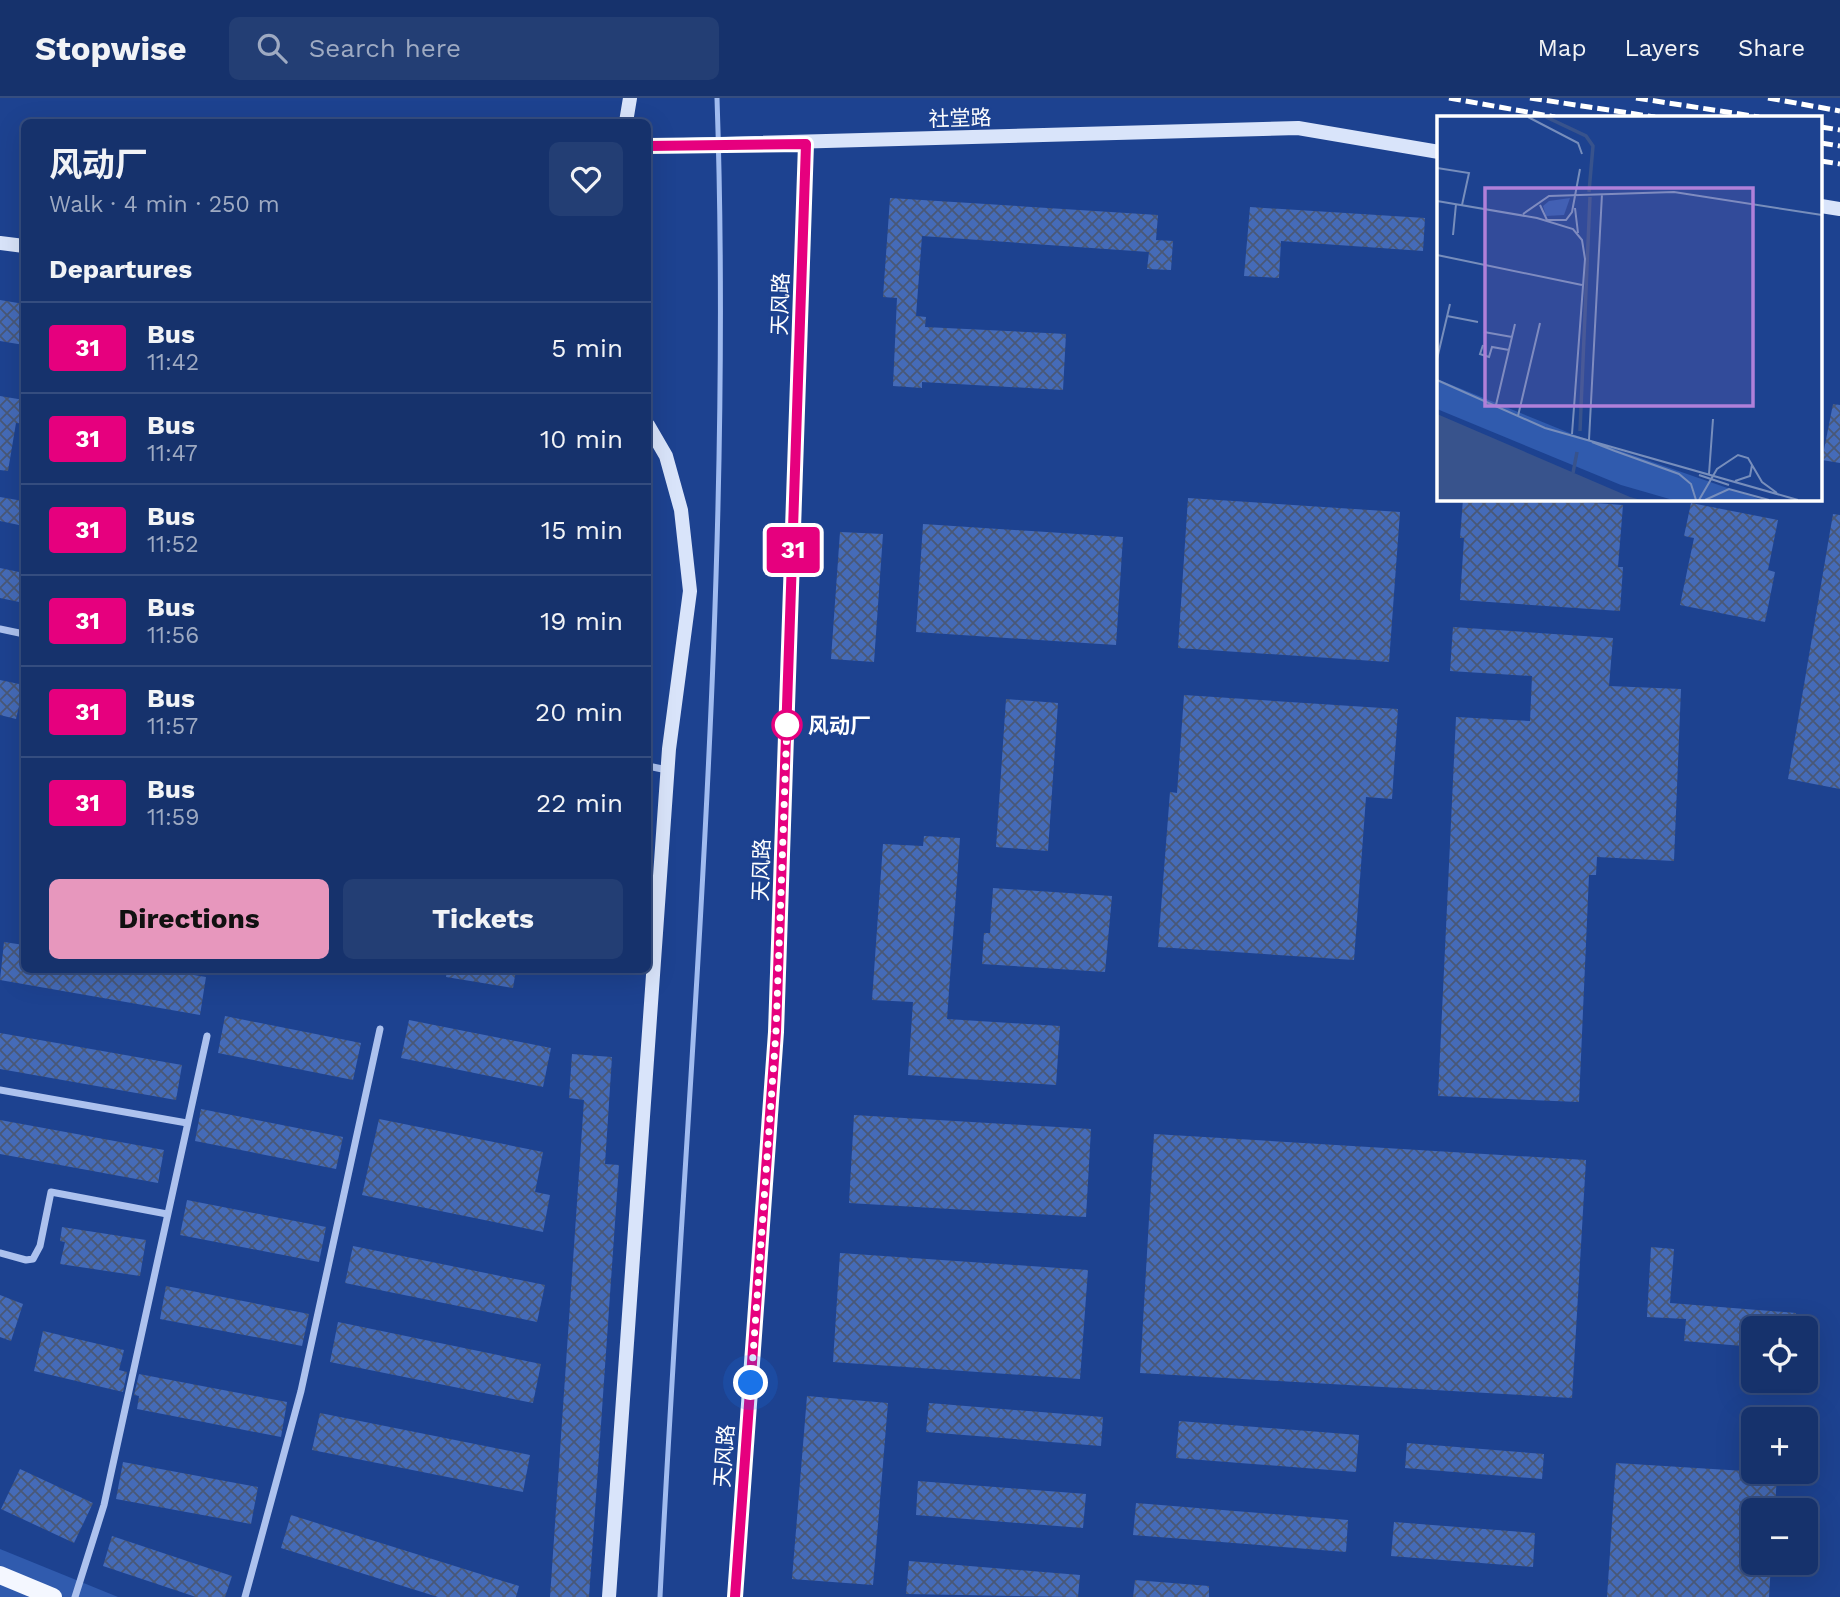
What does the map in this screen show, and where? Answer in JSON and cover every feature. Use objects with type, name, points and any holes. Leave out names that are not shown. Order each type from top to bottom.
[{"type":"main road","points":[[626,119],[630,98]]},
{"type":"main road","name":"社堂路","points":[[651,146],[806,144],[1298,128],[1437,152]]},
{"type":"main road","name":"天风路","points":[[735,1597],[776,1032],[806,144]]},
{"type":"main road","points":[[1822,206],[1840,209]]},
{"type":"main road","points":[[0,243],[21,246]]},
{"type":"main road","points":[[609,1597],[667,770],[690,591],[681,510],[666,456],[651,430]]},
{"type":"main road","points":[[0,1575],[53,1597]]},
{"type":"street","points":[[0,629],[21,633]]},
{"type":"street","points":[[651,767],[667,770]]},
{"type":"street","points":[[245,1597],[301,1391],[380,1028]]},
{"type":"street","points":[[75,1597],[104,1505],[207,1035]]},
{"type":"street","points":[[0,1090],[187,1123]]},
{"type":"street","points":[[0,1253],[26,1260],[33,1259],[40,1246],[51,1192],[167,1214]]},
{"type":"shaded area","points":[[0,1549],[118,1597],[0,1597]]},
{"type":"building","points":[[890,198],[1158,215],[1156,240],[1173,241],[1171,270],[1147,269],[1149,252],[922,236],[916,316],[926,317],[925,327],[1066,334],[1063,390],[922,382],[922,388],[893,386],[897,298],[883,297]]},
{"type":"building","points":[[1250,207],[1425,218],[1423,251],[1281,241],[1279,278],[1244,276]]},
{"type":"building","points":[[0,300],[21,304],[21,344],[0,341]]},
{"type":"building","points":[[0,396],[21,400],[21,424],[16,423],[8,471],[0,470]]},
{"type":"building","points":[[1833,404],[1840,405],[1840,463],[1822,460]]},
{"type":"building","points":[[0,497],[21,501],[19,525],[0,521]]},
{"type":"building","points":[[1188,498],[1400,512],[1389,662],[1178,648]]},
{"type":"building","points":[[1463,500],[1552,500],[1623,505],[1618,567],[1623,567],[1620,611],[1460,600],[1464,538],[1460,538]]},
{"type":"building","points":[[1691,503],[1778,520],[1768,570],[1775,572],[1765,622],[1680,605],[1694,538],[1684,536]]},
{"type":"building","points":[[1833,514],[1840,515],[1840,789],[1788,779]]},
{"type":"building","points":[[923,524],[1123,537],[1116,645],[916,632]]},
{"type":"building","points":[[840,532],[883,534],[874,662],[831,659]]},
{"type":"building","points":[[0,568],[21,572],[21,602],[0,598]]},
{"type":"building","points":[[1453,627],[1613,638],[1609,686],[1681,689],[1674,861],[1597,857],[1596,875],[1589,875],[1579,1102],[1438,1096],[1456,717],[1530,721],[1532,676],[1450,671]]},
{"type":"building","points":[[0,680],[21,684],[16,719],[0,715]]},
{"type":"building","points":[[1184,695],[1398,709],[1392,799],[1366,797],[1354,960],[1158,947],[1170,792],[1177,793]]},
{"type":"building","points":[[1006,699],[1058,703],[1048,851],[996,847]]},
{"type":"building","points":[[924,836],[960,838],[947,1019],[1060,1026],[1056,1085],[908,1075],[913,1002],[872,1000],[883,844],[923,846]]},
{"type":"building","points":[[993,888],[1112,896],[1105,972],[982,964],[984,933],[990,933]]},
{"type":"building","points":[[4,942],[21,945],[21,973],[181,973],[206,977],[200,1015],[0,980]]},
{"type":"building","points":[[447,973],[516,973],[513,988],[446,977]]},
{"type":"building","points":[[225,1016],[361,1043],[353,1080],[218,1053]]},
{"type":"building","points":[[409,1020],[551,1048],[543,1087],[401,1058]]},
{"type":"building","points":[[0,1033],[182,1065],[176,1100],[0,1069]]},
{"type":"building","points":[[572,1054],[612,1057],[605,1164],[619,1165],[589,1597],[550,1597],[584,1100],[569,1098]]},
{"type":"building","points":[[201,1109],[343,1137],[336,1169],[195,1141]]},
{"type":"building","points":[[854,1115],[1091,1129],[1086,1217],[849,1203]]},
{"type":"building","points":[[379,1119],[543,1152],[535,1192],[550,1195],[543,1232],[362,1195]]},
{"type":"building","points":[[0,1120],[164,1150],[158,1183],[0,1154]]},
{"type":"building","points":[[1154,1134],[1586,1160],[1572,1398],[1140,1373]]},
{"type":"building","points":[[187,1200],[326,1227],[319,1262],[180,1235]]},
{"type":"building","points":[[62,1227],[146,1240],[140,1276],[60,1264],[65,1242],[60,1241]]},
{"type":"building","points":[[353,1246],[545,1285],[537,1322],[345,1283]]},
{"type":"building","points":[[1651,1247],[1674,1249],[1670,1303],[1796,1313],[1796,1316],[1741,1316],[1741,1346],[1684,1341],[1686,1319],[1647,1317]]},
{"type":"building","points":[[840,1253],[1088,1270],[1080,1379],[833,1362]]},
{"type":"building","points":[[166,1286],[309,1314],[302,1346],[160,1319]]},
{"type":"building","points":[[0,1295],[23,1304],[11,1341],[0,1337]]},
{"type":"building","points":[[338,1322],[541,1364],[533,1403],[330,1362]]},
{"type":"building","points":[[43,1331],[124,1350],[119,1370],[127,1372],[123,1392],[34,1371]]},
{"type":"building","points":[[139,1374],[287,1402],[281,1437],[137,1409],[139,1396],[134,1395]]},
{"type":"building","points":[[807,1396],[888,1403],[873,1585],[792,1579]]},
{"type":"building","points":[[929,1403],[1103,1417],[1101,1446],[926,1432]]},
{"type":"building","points":[[320,1413],[530,1455],[523,1492],[312,1450]]},
{"type":"building","points":[[1179,1421],[1359,1435],[1356,1472],[1176,1458]]},
{"type":"building","points":[[1407,1443],[1544,1454],[1542,1479],[1405,1468]]},
{"type":"building","points":[[123,1462],[258,1487],[251,1524],[116,1499]]},
{"type":"building","points":[[1616,1463],[1741,1471],[1741,1484],[1776,1484],[1776,1498],[1741,1498],[1741,1575],[1770,1575],[1769,1597],[1607,1597]]},
{"type":"building","points":[[20,1469],[93,1503],[74,1543],[1,1509]]},
{"type":"building","points":[[918,1481],[1086,1494],[1083,1528],[916,1515]]},
{"type":"building","points":[[1136,1503],[1348,1520],[1346,1552],[1133,1535]]},
{"type":"building","points":[[291,1515],[519,1586],[516,1597],[438,1597],[281,1548]]},
{"type":"building","points":[[1394,1522],[1535,1533],[1533,1567],[1391,1556]]},
{"type":"building","points":[[112,1536],[232,1576],[225,1597],[196,1597],[103,1566]]},
{"type":"building","points":[[909,1561],[1080,1575],[1078,1597],[906,1594]]},
{"type":"building","points":[[1135,1580],[1209,1586],[1209,1597],[1133,1597]]},
{"type":"waterway","points":[[660,1597],[694,1035],[713,660],[719,473],[717,98]]},
{"type":"railway","points":[[1449,98],[1549,116]]},
{"type":"railway","points":[[1530,98],[1648,116]]},
{"type":"railway","points":[[1636,98],[1753,116]]},
{"type":"railway","points":[[1768,98],[1840,111]]},
{"type":"railway","points":[[1822,127],[1840,130]]},
{"type":"railway","points":[[1822,143],[1840,146]]},
{"type":"railway","points":[[1822,161],[1840,164]]},
{"type":"bus line","name":"31","points":[[651,146],[806,144],[776,1032],[735,1597]]},
{"type":"place","name":"风动厂","points":[[787,725]]},
{"type":"route","points":[[751,1383],[773,1088],[787,725]]}]
